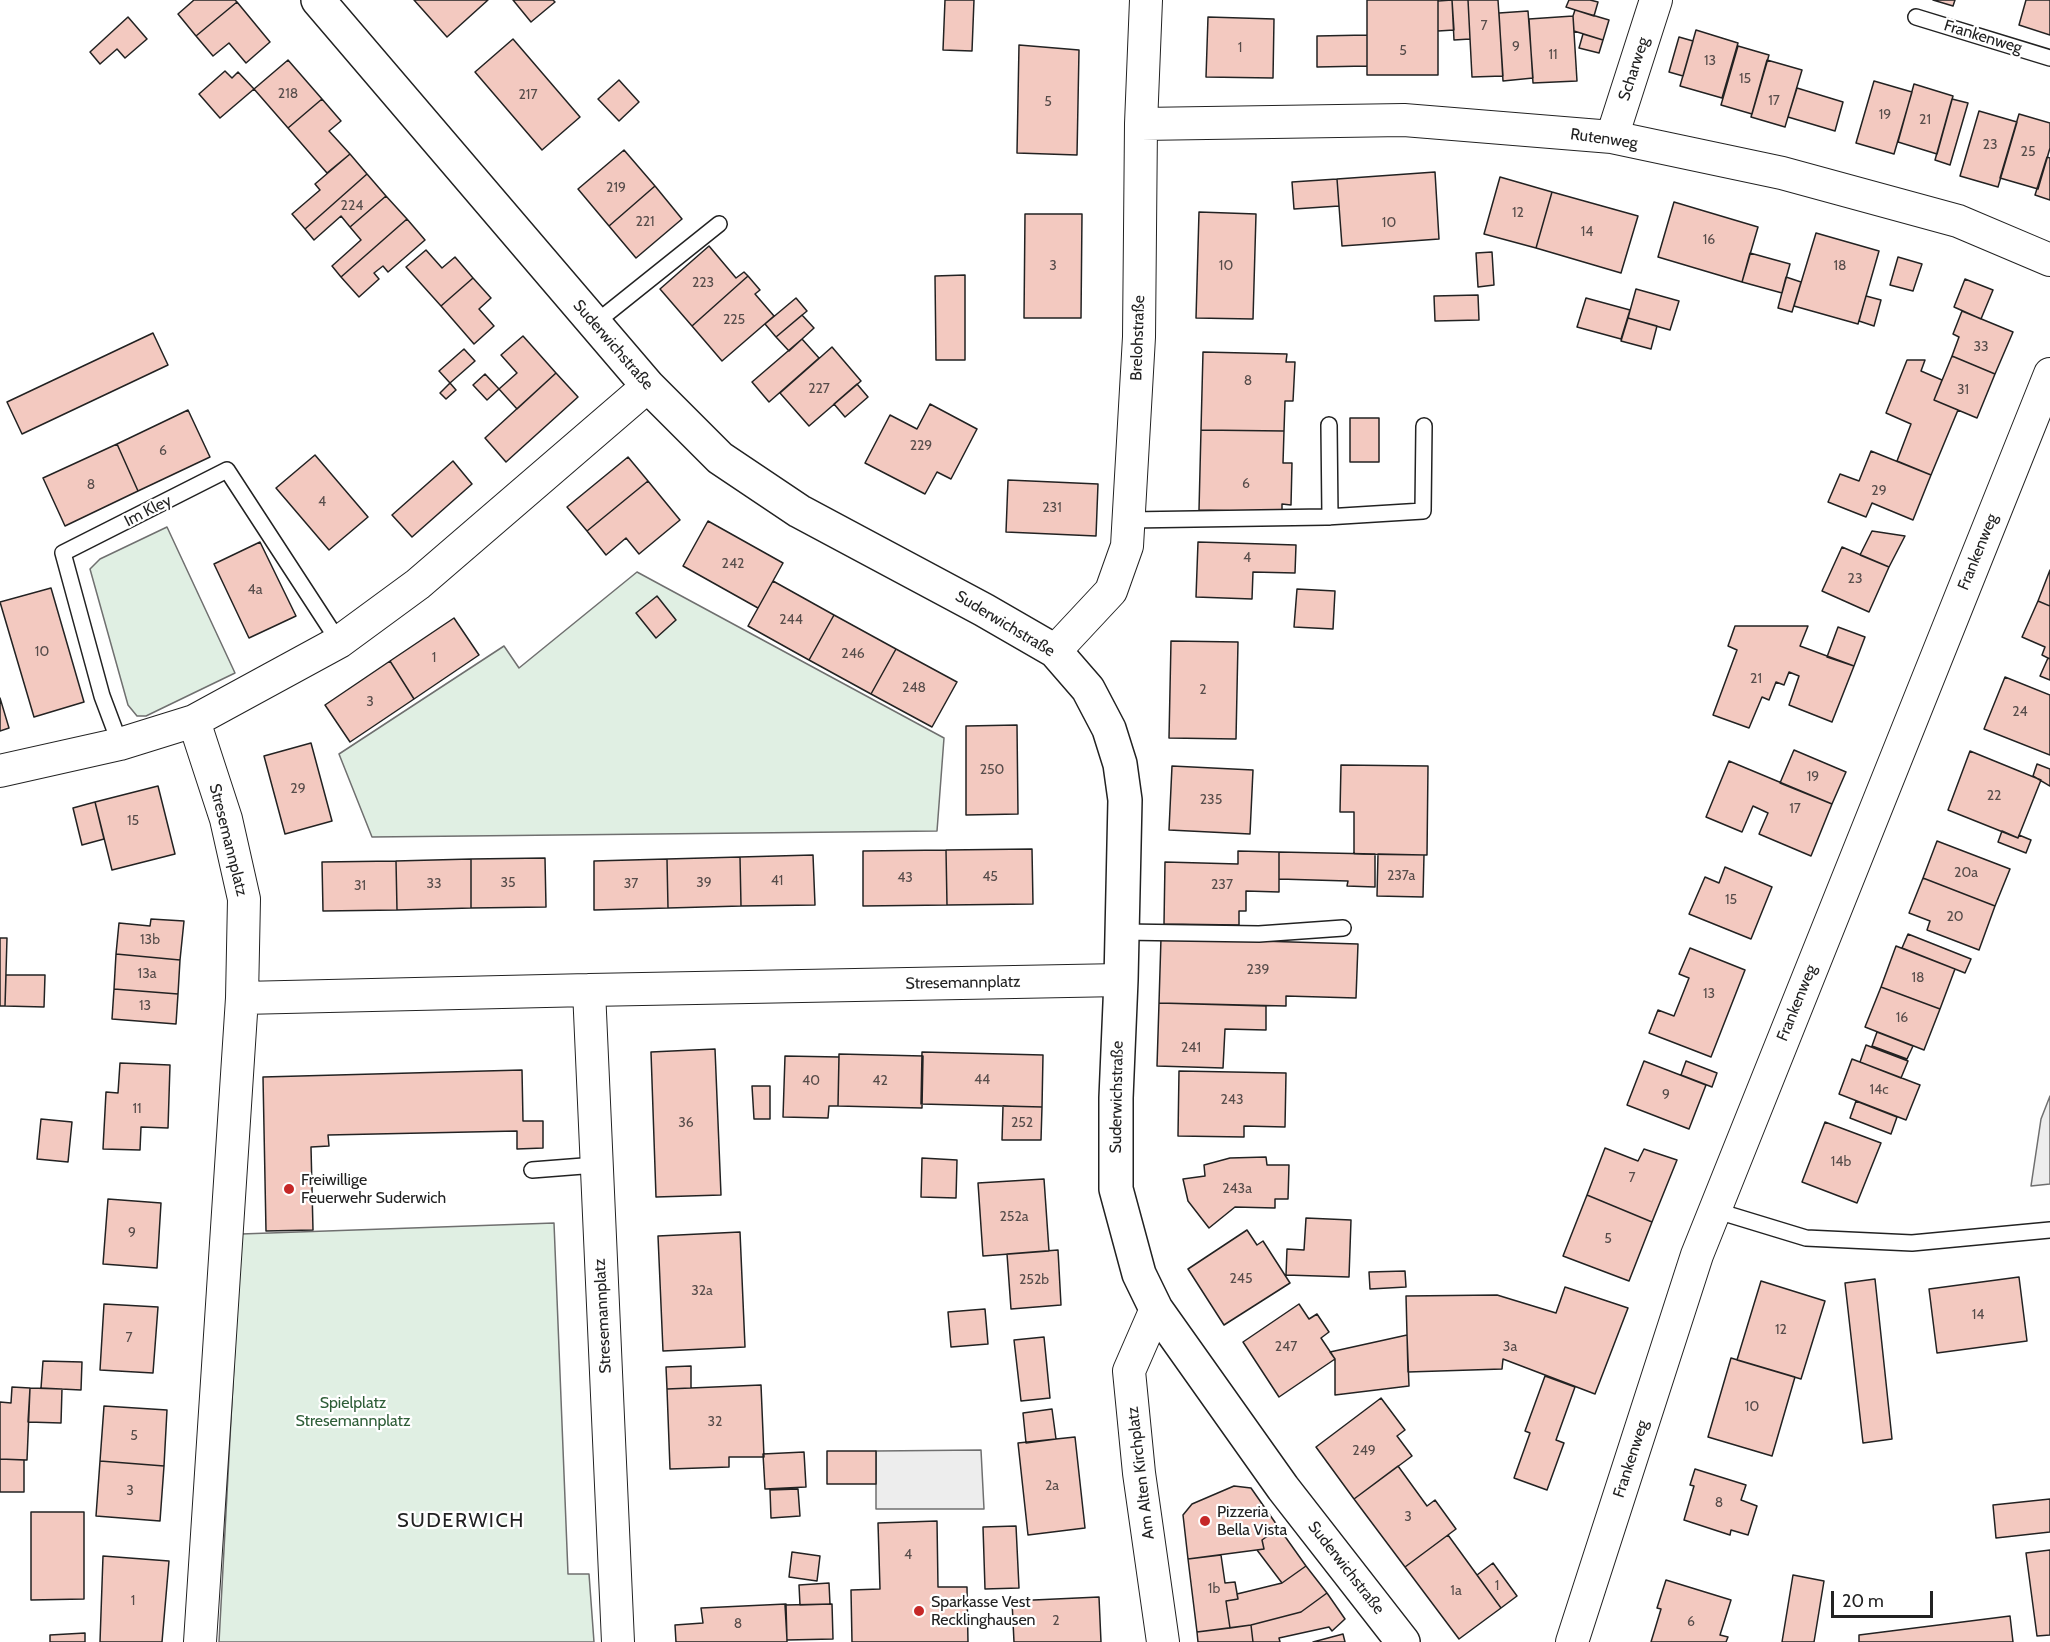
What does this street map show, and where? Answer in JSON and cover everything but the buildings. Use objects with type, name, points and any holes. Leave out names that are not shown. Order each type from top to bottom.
[{"type":"main road","name":"Suderwichstraße","points":[[318,0],[648,386],[720,458],[799,511],[984,610],[1055,651],[1089,689],[1108,729],[1120,764],[1125,800],[1116,1098],[1116,1189],[1139,1274],[1156,1309],[1282,1488],[1403,1642]]},
{"type":"street","name":"Brelohstraße","points":[[1055,651],[1111,591],[1127,546],[1139,338],[1141,124],[1146,0]]},
{"type":"street","name":"Scharweg","points":[[1612,137],[1656,0]]},
{"type":"street","name":"Rutenweg","points":[[1141,124],[1404,120],[1612,137],[1782,173],[1958,221],[2050,260]]},
{"type":"street","name":"Frankenweg","points":[[1572,1642],[1693,1266],[1714,1210],[2050,374]]},
{"type":"street","points":[[0,771],[120,744],[194,721],[339,642],[418,584],[648,386]]},
{"type":"street","name":"Stresemannplatz","points":[[194,721],[226,819],[244,900],[242,998],[200,1642]]},
{"type":"street","name":"Stresemannplatz","points":[[242,998],[1121,980]]},
{"type":"street","name":"Stresemannplatz","points":[[589,990],[618,1642]]},
{"type":"street","name":"Am Alten Kirchplatz","points":[[1156,1309],[1129,1371],[1139,1473],[1163,1642]]},
{"type":"lane","name":"Frankenweg","points":[[1916,17],[2050,58]]},
{"type":"lane","points":[[594,324],[719,224]]},
{"type":"lane","points":[[1329,425],[1330,517]]},
{"type":"lane","points":[[1129,520],[1330,517],[1423,511],[1424,426]]},
{"type":"lane","name":"Im Kley","points":[[120,744],[102,696],[63,553],[227,470],[339,642]]},
{"type":"lane","points":[[1122,932],[1259,934],[1343,928]]},
{"type":"lane","points":[[532,1170],[596,1165]]},
{"type":"lane","points":[[1714,1210],[1806,1238],[1912,1243],[2050,1230]]},
{"type":"green space","points":[[167,527],[235,673],[146,716],[137,716],[128,705],[90,569],[100,559]]},
{"type":"green space","points":[[637,572],[944,738],[937,831],[372,837],[339,754],[504,646],[519,668]]},
{"type":"green space","name":"Spielplatz Stresemannplatz","points":[[554,1223],[568,1574],[589,1574],[594,1642],[219,1642],[241,1234]]},
{"type":"shaded area","points":[[2050,1096],[2050,1184],[2031,1186],[2041,1119]]},
{"type":"shaded area","points":[[981,1450],[984,1509],[876,1509],[876,1451]]},
{"type":"place","name":"Freiwillige Feuerwehr Suderwich","points":[[289,1189]]},
{"type":"place","name":"Pizzeria Bella Vista","points":[[1205,1521]]},
{"type":"place","name":"Sparkasse Vest Recklinghausen","points":[[919,1611]]},
{"type":"district","name":"SUDERWICH","points":[[461,1521]]}]
